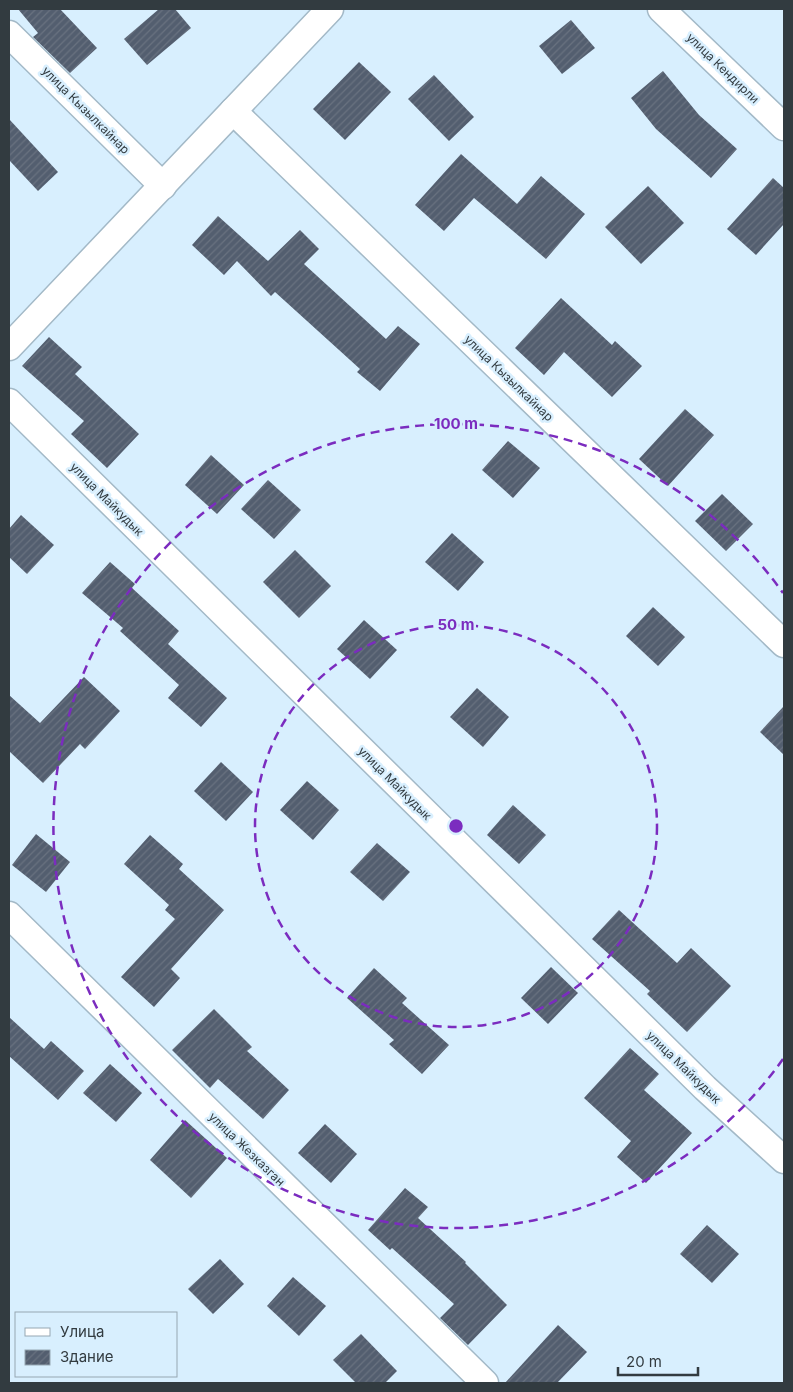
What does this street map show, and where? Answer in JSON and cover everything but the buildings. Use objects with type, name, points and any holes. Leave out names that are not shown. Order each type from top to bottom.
[{"type":"street","points":[[9,347],[330,9]]},
{"type":"street","name":"улица Кендирли","points":[[662,9],[784,127]]},
{"type":"street","name":"улица Кызылкайнар","points":[[9,34],[163,186]]},
{"type":"street","name":"улица Кызылкайнар","points":[[234,111],[784,644]]},
{"type":"street","name":"улица Майкудык","points":[[9,402],[705,1088],[784,1160]]},
{"type":"street","name":"улица Жезказган","points":[[9,915],[485,1383]]}]
